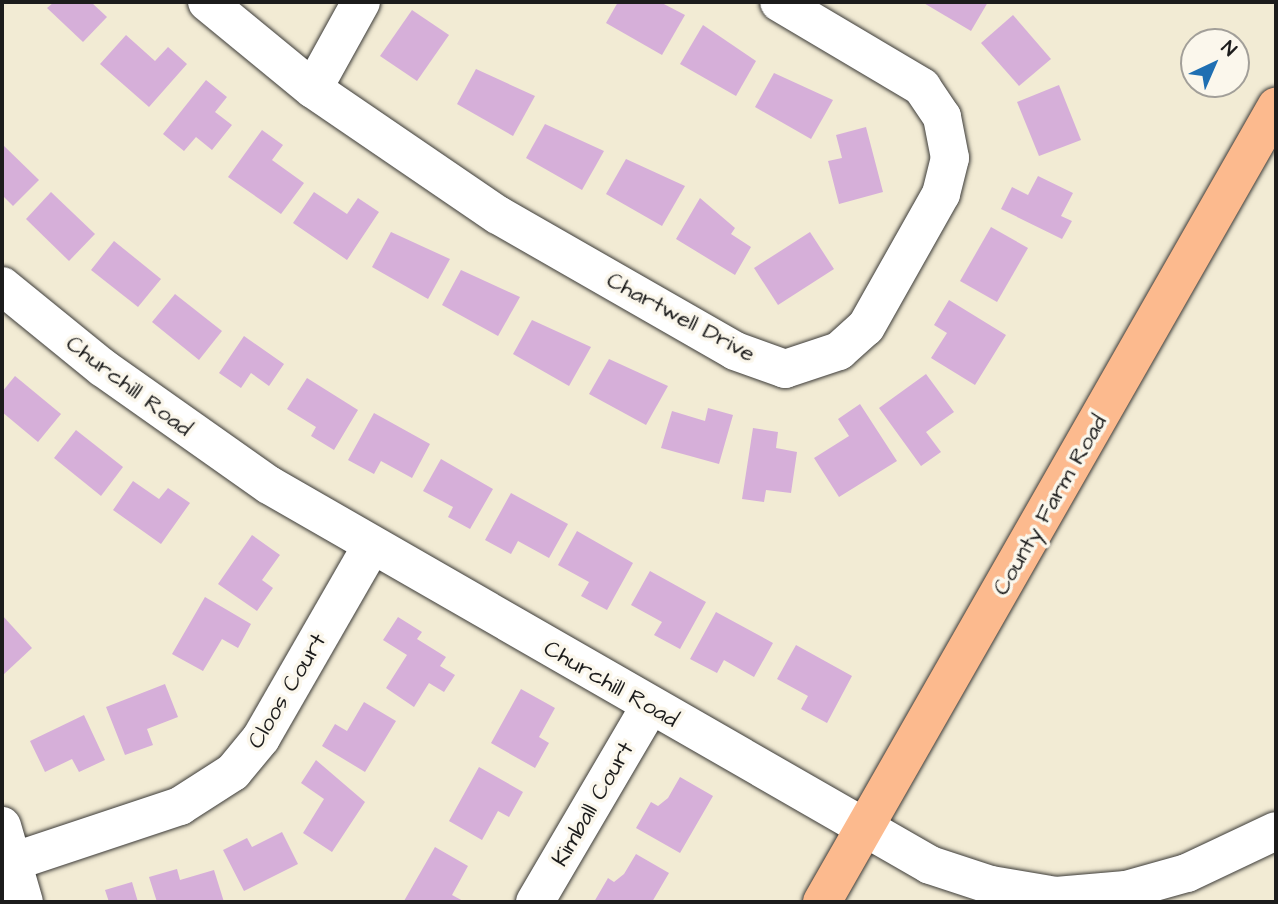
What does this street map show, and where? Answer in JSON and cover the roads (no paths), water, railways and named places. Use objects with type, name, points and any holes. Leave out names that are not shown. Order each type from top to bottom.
[{"type":"main road","name":"County Farm Road","points":[[822,902],[1276,107]]},
{"type":"street","name":"Chartwell Drive","points":[[207,2],[313,89],[498,215],[735,351],[785,369],[839,351],[866,327],[941,194],[950,158],[942,117],[922,87],[779,2]]},
{"type":"street","points":[[313,89],[361,2]]},
{"type":"street","name":"Churchill Road","points":[[2,286],[176,423],[371,547],[930,865],[991,885],[1056,896],[1193,888],[1276,831]]},
{"type":"street","name":"Cloos Court","points":[[8,843],[180,806],[233,772],[261,738],[371,547]]},
{"type":"street","name":"Kimball Court","points":[[535,902],[650,706]]},
{"type":"street","points":[[8,843],[24,902]]}]
